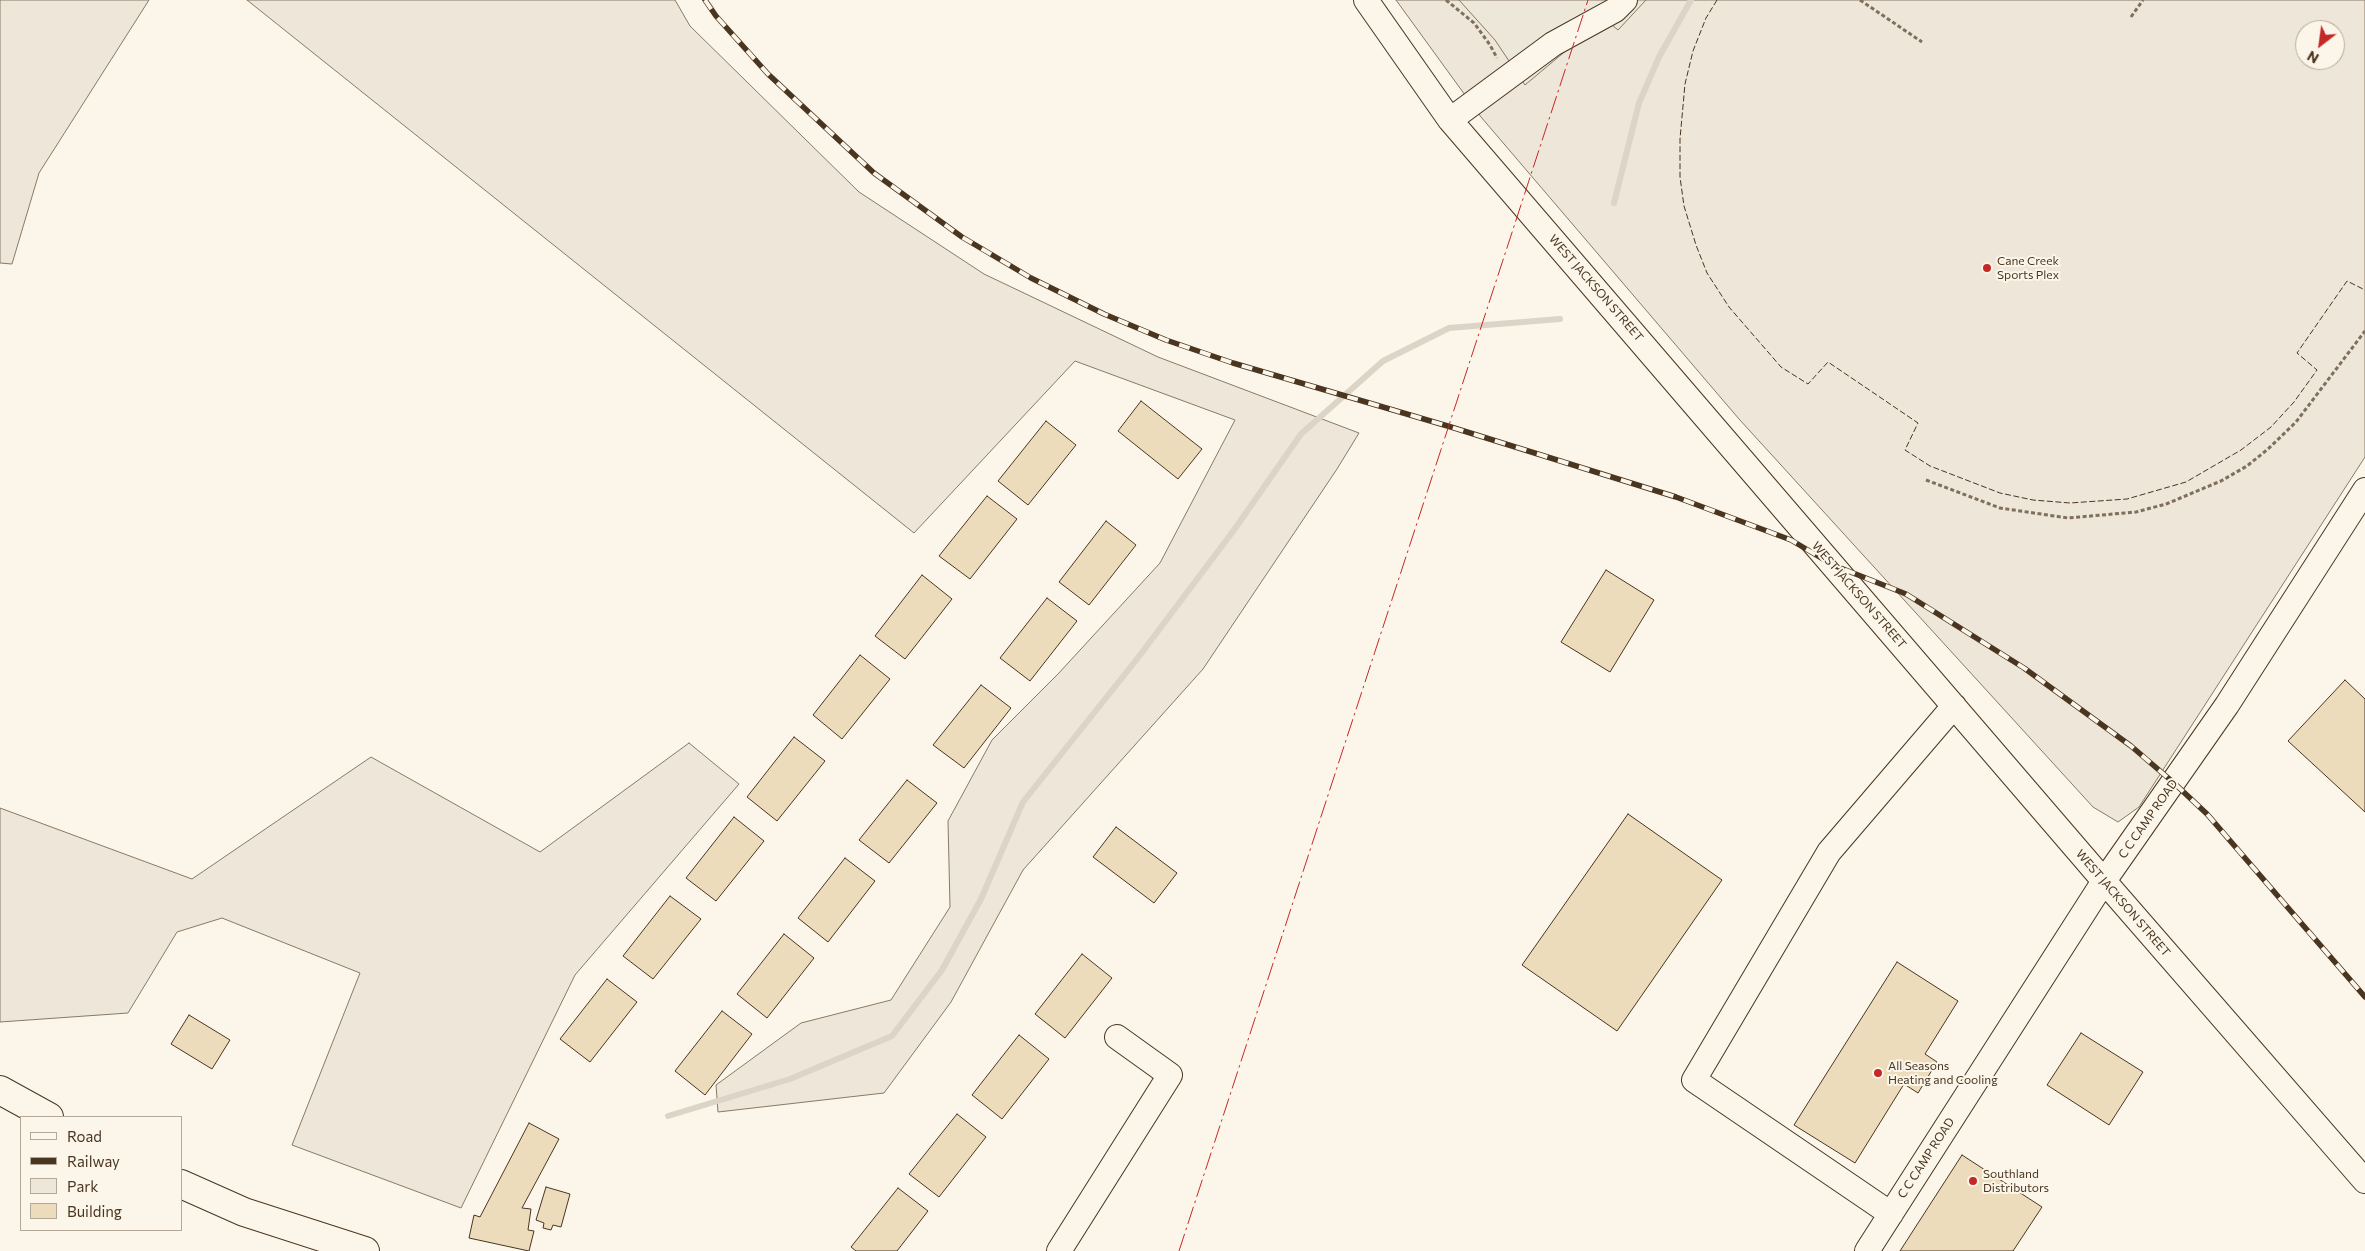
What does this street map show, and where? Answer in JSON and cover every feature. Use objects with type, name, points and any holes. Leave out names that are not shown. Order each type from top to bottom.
[{"type":"main road","points":[[0,1090],[47,1116]]},
{"type":"main road","points":[[182,1184],[244,1212],[365,1251]]},
{"type":"street","name":"WEST JACKSON STREET","points":[[1366,0],[1450,120],[2104,881],[2365,1181]]},
{"type":"street","points":[[1450,120],[1553,44],[1615,10],[1625,0]]},
{"type":"street","name":"C C CAMP ROAD","points":[[1867,1251],[2104,881],[2227,705],[2365,490]]},
{"type":"street","points":[[1891,1214],[1694,1080],[1829,852],[1954,706]]},
{"type":"street","points":[[1059,1251],[1170,1075],[1116,1037]]},
{"type":"path","points":[[1446,0],[1474,23],[1490,44],[1498,60]]},
{"type":"path","points":[[1860,0],[1922,42]]},
{"type":"path","points":[[2131,17],[2143,0]]},
{"type":"path","points":[[1926,480],[2000,508],[2068,518],[2136,512],[2166,504],[2221,481],[2247,466],[2268,449],[2296,422],[2365,330]]},
{"type":"green space","points":[[0,0],[149,0],[39,173],[12,264],[0,263]]},
{"type":"green space","points":[[247,0],[675,0],[690,26],[859,192],[984,274],[1158,357],[1359,433],[1203,669],[1023,870],[951,1002],[884,1093],[718,1112],[716,1085],[801,1023],[891,1000],[950,907],[948,821],[992,740],[1058,674],[1160,563],[1235,420],[1075,361],[914,533]]},
{"type":"green space","name":"Cane Creek Sports Plex","points":[[1396,0],[2365,0],[2365,457],[2139,807],[2118,822],[2093,807],[1739,419],[1481,117]]},
{"type":"green space","points":[[689,743],[739,784],[575,975],[461,1208],[292,1145],[360,973],[222,918],[177,932],[128,1013],[0,1022],[0,808],[192,879],[371,757],[540,852]]},
{"type":"shaded area","points":[[1459,0],[1646,0],[1618,30],[1612,25],[1581,38],[1525,85],[1495,40]]},
{"type":"building","points":[[1141,401],[1202,449],[1178,479],[1118,431]]},
{"type":"building","points":[[1046,421],[1076,445],[1028,505],[998,481]]},
{"type":"building","points":[[987,496],[1017,519],[970,579],[939,556]]},
{"type":"building","points":[[1106,521],[1136,545],[1089,605],[1059,582]]},
{"type":"building","points":[[1606,570],[1654,600],[1610,672],[1561,642]]},
{"type":"building","points":[[922,575],[952,599],[905,659],[875,636]]},
{"type":"building","points":[[1047,598],[1077,621],[1030,681],[1000,658]]},
{"type":"building","points":[[860,655],[890,679],[842,739],[813,715]]},
{"type":"building","points":[[2345,680],[2365,699],[2365,812],[2288,741]]},
{"type":"building","points":[[981,685],[1011,708],[964,768],[933,745]]},
{"type":"building","points":[[794,737],[825,761],[777,821],[747,797]]},
{"type":"building","points":[[907,780],[937,803],[889,863],[859,840]]},
{"type":"building","points":[[1628,814],[1722,880],[1617,1031],[1522,965]]},
{"type":"building","points":[[734,817],[764,841],[716,901],[686,878]]},
{"type":"building","points":[[1116,827],[1177,873],[1154,903],[1093,857]]},
{"type":"building","points":[[845,858],[875,881],[828,942],[798,918]]},
{"type":"building","points":[[670,896],[701,919],[653,979],[623,956]]},
{"type":"building","points":[[784,934],[814,958],[767,1018],[737,994]]},
{"type":"building","points":[[1082,954],[1112,978],[1065,1038],[1035,1014]]},
{"type":"building","name":"All Seasons Heating and Cooling","points":[[1897,962],[1958,1001],[1925,1054],[1937,1062],[1918,1093],[1904,1084],[1855,1163],[1794,1125]]},
{"type":"building","points":[[607,979],[637,1002],[590,1062],[560,1039]]},
{"type":"building","points":[[722,1011],[752,1034],[705,1095],[675,1071]]},
{"type":"building","points":[[189,1015],[230,1040],[212,1069],[171,1044]]},
{"type":"building","points":[[2081,1033],[2143,1072],[2109,1125],[2047,1085]]},
{"type":"building","points":[[1019,1035],[1049,1059],[1002,1119],[972,1095]]},
{"type":"building","points":[[957,1114],[986,1137],[939,1197],[909,1174]]},
{"type":"building","points":[[529,1123],[559,1139],[522,1208],[531,1209],[528,1230],[534,1231],[529,1251],[469,1238],[474,1215],[480,1217]]},
{"type":"building","name":"Southland Distributors","points":[[1962,1155],[2042,1207],[2013,1251],[1900,1251]]},
{"type":"building","points":[[546,1187],[570,1194],[561,1227],[553,1225],[551,1230],[543,1228],[544,1223],[536,1220]]},
{"type":"building","points":[[898,1188],[928,1211],[897,1251],[856,1251],[851,1247]]},
{"type":"waterway","points":[[1614,203],[1639,103],[1659,57],[1691,0]]},
{"type":"waterway","points":[[668,1116],[790,1079],[892,1036],[942,970],[981,899],[1023,802],[1137,659],[1234,530],[1301,434],[1383,361],[1449,328],[1560,319]]},
{"type":"railway","points":[[705,0],[716,16],[768,74],[874,173],[962,237],[1031,278],[1104,314],[1166,340],[1233,363],[1451,427],[1676,497],[1791,540],[1833,565],[1906,594],[2024,668],[2131,746],[2174,783],[2207,814],[2365,997]]},
{"type":"fence","points":[[1717,0],[1706,18],[1693,51],[1685,84],[1680,139],[1680,177],[1684,206],[1707,273],[1729,307],[1781,367],[1808,384],[1828,362],[1918,423],[1905,450],[1930,466],[2000,493],[2033,500],[2070,503],[2127,499],[2186,482],[2241,450],[2271,427],[2294,402],[2317,370],[2297,353],[2347,281],[2365,290]]},
{"type":"power","points":[[1179,1251],[1588,0]]},
{"type":"place","name":"Cane Creek Sports Plex","points":[[1987,268]]},
{"type":"place","name":"All Seasons Heating and Cooling","points":[[1878,1073]]},
{"type":"place","name":"Southland Distributors","points":[[1973,1181]]}]
